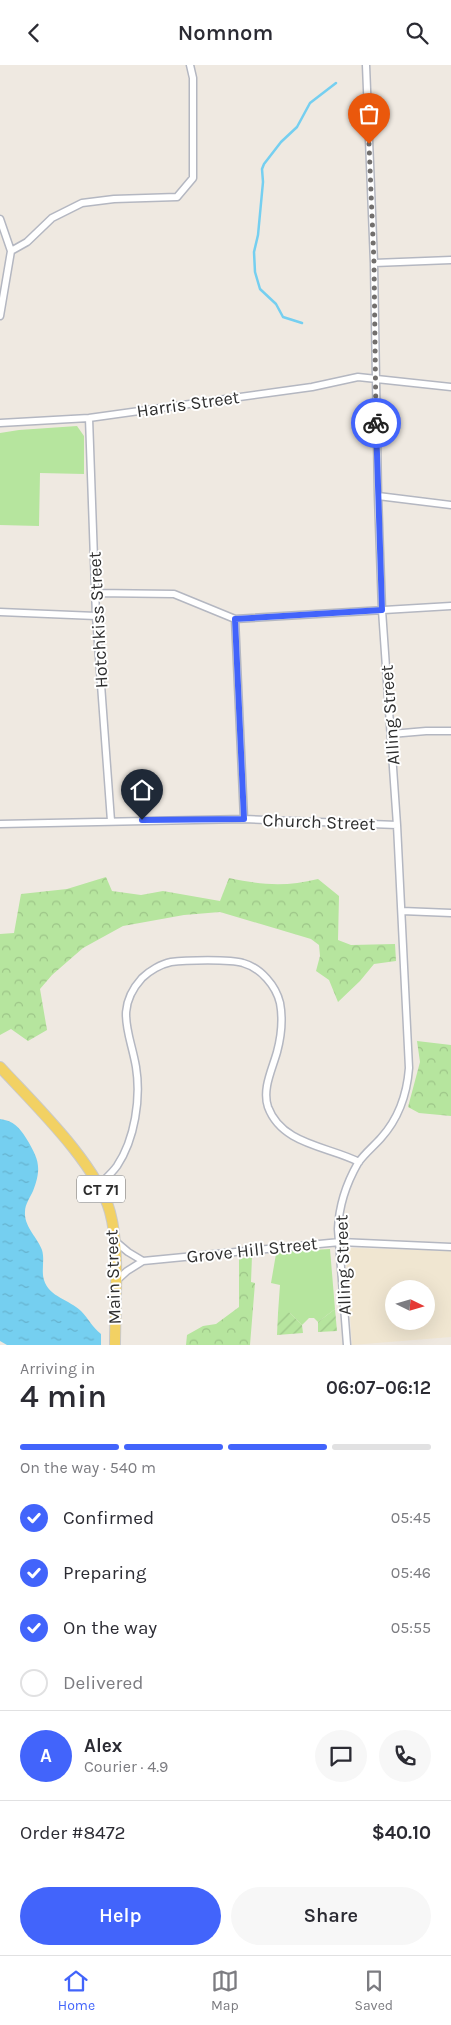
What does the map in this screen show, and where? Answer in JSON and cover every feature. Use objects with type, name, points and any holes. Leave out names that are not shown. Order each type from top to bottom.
[{"type":"main road","name":"Main Street","points":[[0,1067],[78,1155],[99,1185],[110,1212],[114,1241],[115,1345]]},
{"type":"street","points":[[11,251],[27,242],[52,219],[82,203],[114,199],[177,197],[193,178],[193,78],[190,65]]},
{"type":"street","name":"Alling Street","points":[[347,1345],[339,1213],[344,1195],[359,1162],[396,1118],[402,1104],[408,1079],[402,911],[382,610],[375,379],[374,263],[366,65]]},
{"type":"street","points":[[0,219],[11,251],[0,316]]},
{"type":"street","points":[[374,263],[451,260]]},
{"type":"street","name":"Harris Street","points":[[0,423],[90,419],[312,387],[358,377],[451,387]]},
{"type":"street","name":"Hotchkiss Street","points":[[90,419],[96,616],[111,821]]},
{"type":"street","points":[[378,496],[451,505]]},
{"type":"street","points":[[95,593],[174,594],[235,619],[451,606]]},
{"type":"street","points":[[0,612],[96,616]]},
{"type":"street","points":[[235,619],[244,819]]},
{"type":"street","points":[[391,734],[451,731]]},
{"type":"street","name":"Church Street","points":[[0,824],[244,819],[397,825]]},
{"type":"street","points":[[402,911],[451,913]]},
{"type":"street","points":[[99,1185],[117,1166],[124,1152],[135,1115],[138,1083],[136,1066],[126,1030],[125,1014],[128,999],[134,987],[145,975],[171,963],[232,961],[244,963],[267,979],[276,991],[280,1004],[281,1020],[280,1038],[266,1092],[268,1107],[279,1125],[288,1134],[300,1141],[348,1156],[359,1162]]},
{"type":"street","points":[[114,1241],[144,1261]]},
{"type":"street","name":"Grove Hill Street","points":[[115,1282],[126,1271],[144,1261],[340,1242],[451,1247]]},
{"type":"shaded area","points":[[350,1248],[451,1251],[451,1337],[352,1345],[346,1254]]},
{"type":"green space","points":[[77,426],[84,436],[84,474],[40,473],[39,526],[0,525],[0,433]]},
{"type":"green space","points":[[106,877],[112,891],[141,895],[163,891],[220,901],[229,878],[274,884],[306,882],[318,879],[339,896],[338,940],[351,945],[395,944],[396,961],[374,964],[360,981],[338,1002],[329,980],[316,971],[320,956],[319,945],[311,939],[220,912],[184,915],[123,926],[83,948],[52,975],[40,989],[47,1030],[28,1041],[11,1029],[0,1035],[0,934],[14,933],[21,894],[67,889]]},
{"type":"green space","points":[[417,1041],[451,1045],[451,1116],[419,1113],[408,1107],[420,1062]]},
{"type":"green space","points":[[330,1249],[335,1309],[318,1322],[314,1318],[309,1318],[302,1325],[290,1313],[278,1313],[280,1285],[271,1283],[276,1254],[279,1252]]},
{"type":"green space","points":[[252,1256],[251,1282],[255,1283],[250,1345],[186,1345],[187,1335],[203,1326],[216,1324],[239,1307],[239,1259]]},
{"type":"green space","points":[[335,1309],[337,1331],[318,1332],[318,1322]]},
{"type":"green space","points":[[284,1311],[290,1313],[302,1325],[303,1333],[277,1335],[278,1313]]},
{"type":"water","points":[[0,1119],[13,1123],[18,1128],[30,1145],[38,1164],[38,1176],[26,1206],[25,1217],[42,1250],[44,1280],[50,1290],[84,1314],[101,1334],[101,1345],[7,1345],[0,1341]]},
{"type":"waterway","points":[[302,323],[283,317],[276,304],[260,289],[255,272],[254,252],[258,235],[263,182],[262,169],[281,142],[297,127],[310,103],[336,83]]},
{"type":"way so far","points":[[369,144],[374,263],[376,423]]},
{"type":"route","points":[[142,820],[244,819],[235,619],[382,610],[376,423]]}]
